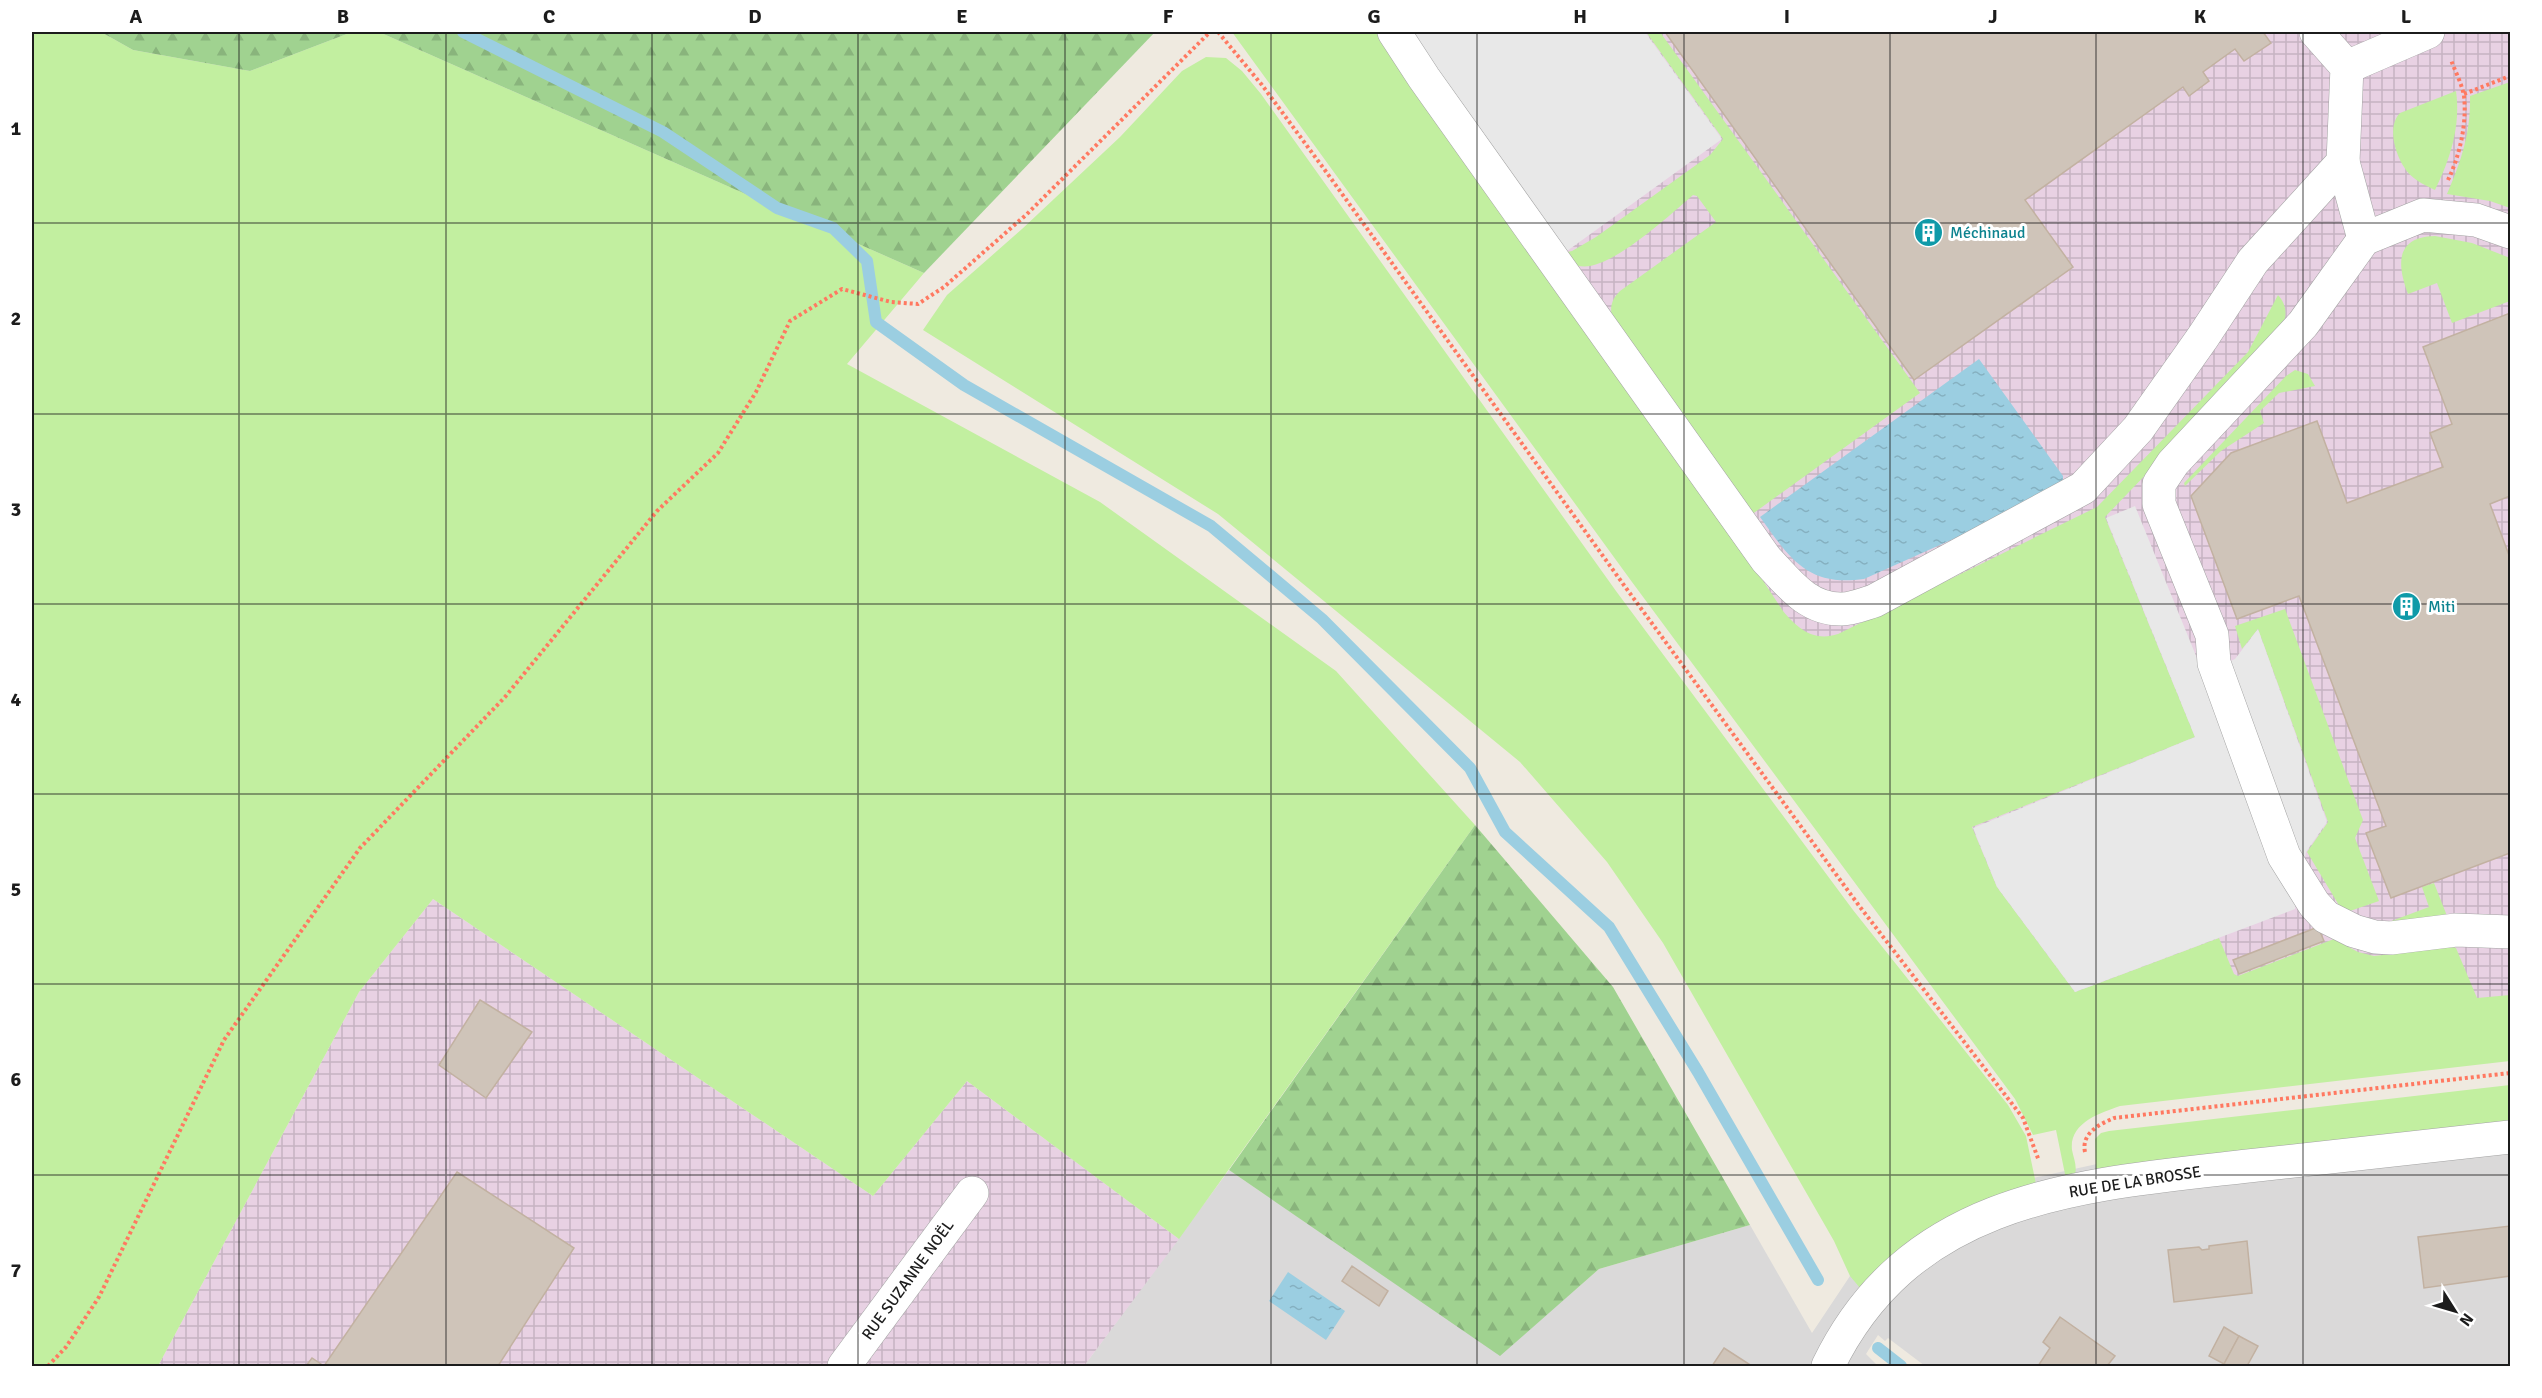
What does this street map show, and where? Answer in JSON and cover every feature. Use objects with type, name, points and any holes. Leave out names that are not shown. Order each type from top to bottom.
[{"type":"street","points":[[1394,32],[1424,78],[1766,559],[1799,594],[1819,607],[1843,609],[1874,601],[2083,488],[2138,429],[2253,261],[2343,162]]},
{"type":"street","points":[[2316,32],[2347,67],[2343,162],[2364,239]]},
{"type":"street","points":[[2347,67],[2428,32]]},
{"type":"street","points":[[2511,232],[2476,220],[2423,215],[2364,239],[2303,324],[2173,464],[2159,484],[2159,504],[2211,635],[2214,663],[2284,856],[2314,904],[2326,917],[2354,931],[2375,937],[2391,938],[2456,930],[2511,932]]},
{"type":"street","name":"RUE DE LA BROSSE","points":[[1828,1366],[1848,1329],[1864,1306],[1900,1268],[1929,1246],[1981,1218],[2020,1203],[2143,1178],[2511,1137]]},
{"type":"street","name":"RUE SUZANNE NOËL","points":[[844,1366],[972,1193]]},
{"type":"path","points":[[48,1366],[66,1347],[99,1297],[224,1040],[267,978],[360,848],[505,698],[657,511],[718,453],[756,392],[790,321],[842,289],[891,302],[918,304],[944,287],[1027,214],[1210,32]]},
{"type":"path","points":[[1218,32],[1262,85],[1327,172],[1626,588],[1860,907],[2023,1118],[2050,1196]]},
{"type":"path","points":[[2445,184],[2458,151],[2463,128],[2464,94],[2511,76]]},
{"type":"path","points":[[2092,1188],[2084,1147],[2089,1134],[2098,1124],[2114,1118],[2511,1073]]},
{"type":"shaded area","points":[[1346,32],[2510,32],[2510,1018],[2098,1060],[1815,661]]},
{"type":"shaded area","points":[[1412,32],[1645,32],[1722,139],[1567,251],[1419,47]]},
{"type":"shaded area","points":[[2135,506],[2203,673],[2235,659],[2258,629],[2327,822],[2306,852],[2295,909],[2075,992],[1997,887],[1973,828],[2195,737],[2106,518]]},
{"type":"shaded area","points":[[433,899],[873,1196],[967,1081],[1179,1239],[1084,1366],[158,1366],[359,992]]},
{"type":"shaded area","points":[[2510,1117],[2510,1366],[1925,1366],[1888,1338],[1885,1341],[1878,1335],[1866,1354],[1878,1366],[1084,1366],[1229,1170],[1500,1355],[1599,1269],[1750,1225],[1812,1333],[1850,1276],[1900,1235],[1993,1187],[2106,1162]]},
{"type":"green space","points":[[32,32],[101,32],[133,50],[250,71],[352,32],[379,32],[924,273],[847,364],[1100,502],[1336,671],[1475,825],[1179,1239],[967,1081],[873,1196],[433,899],[359,992],[158,1366],[32,1366]]},
{"type":"green space","points":[[101,32],[352,32],[250,71],[133,50]]},
{"type":"green space","points":[[379,32],[1155,32],[924,273]]},
{"type":"green space","points":[[1232,32],[1380,32],[1664,430],[1783,611],[1801,628],[1814,635],[1838,634],[2097,507],[2248,352],[2278,295],[2284,306],[2285,317],[2276,339],[2105,517],[2195,737],[1972,827],[1997,887],[2075,992],[2219,938],[2234,974],[2238,976],[2334,939],[2358,952],[2374,956],[2453,947],[2456,948],[2477,998],[2510,995],[2510,1061],[2120,1106],[2095,1116],[2075,1133],[2072,1150],[2076,1170],[2074,1177],[2066,1179],[2056,1130],[2033,1135],[2015,1099],[1632,582]]},
{"type":"green space","points":[[1646,32],[1660,32],[1920,393],[1751,515],[1611,315],[1613,301],[1620,291],[1716,222],[1697,196],[1693,195],[1644,236],[1602,262],[1588,266],[1572,265],[1563,253],[1572,251],[1596,237],[1710,155],[1723,139]]},
{"type":"green space","points":[[1206,57],[1226,58],[1242,71],[1261,94],[1616,591],[1853,910],[2008,1105],[2026,1136],[2036,1184],[1860,1288],[1850,1276],[1834,1241],[1663,943],[1607,862],[1520,762],[1218,514],[923,330],[947,295],[1022,229],[1120,137],[1182,71]]},
{"type":"green space","points":[[2510,82],[2510,208],[2490,201],[2447,194],[2464,146],[2469,122],[2470,96]]},
{"type":"green space","points":[[2456,91],[2456,130],[2445,167],[2435,190],[2414,178],[2404,167],[2395,147],[2394,125],[2400,113]]},
{"type":"green space","points":[[2435,236],[2472,243],[2510,258],[2510,301],[2452,323],[2437,283],[2408,294],[2402,273],[2402,254],[2412,241]]},
{"type":"green space","points":[[2295,370],[2308,374],[2315,386],[2279,393],[2260,411],[2264,423],[2221,451],[2185,486],[2184,483],[2286,376]]},
{"type":"green space","points":[[2285,609],[2363,820],[2355,838],[2379,901],[2347,912],[2340,907],[2307,852],[2328,822],[2258,629],[2242,649],[2235,626]]},
{"type":"green space","points":[[1475,825],[1613,987],[1750,1225],[1599,1269],[1500,1356],[1229,1170]]},
{"type":"green space","points":[[2434,883],[2449,921],[2386,923],[2429,907],[2422,887]]},
{"type":"green space","points":[[2510,1085],[2510,1122],[2096,1171],[2095,1139],[2101,1133],[2109,1131]]},
{"type":"water","points":[[1979,359],[2063,476],[2063,483],[2038,501],[1864,579],[1828,579],[1802,567],[1781,546],[1760,517]]},
{"type":"water","points":[[1288,1272],[1345,1311],[1326,1340],[1269,1301]]},
{"type":"building","name":"Méchinaud","points":[[1665,32],[2263,32],[2271,43],[2244,61],[2235,49],[2203,72],[2209,81],[2189,96],[2183,87],[2025,200],[2073,267],[1914,380]]},
{"type":"building","name":"Miti","points":[[2510,313],[2510,496],[2490,504],[2510,558],[2510,853],[2391,898],[2366,833],[2386,826],[2299,596],[2237,619],[2191,496],[2231,453],[2317,421],[2347,503],[2443,467],[2430,433],[2452,424],[2423,347]]},
{"type":"building","points":[[2318,927],[2324,941],[2239,974],[2233,960]]},
{"type":"building","points":[[480,1000],[532,1032],[486,1098],[439,1065]]},
{"type":"building","points":[[457,1172],[574,1248],[498,1366],[324,1366]]},
{"type":"building","points":[[2510,1226],[2510,1276],[2424,1288],[2418,1237]]},
{"type":"building","points":[[2247,1241],[2252,1293],[2174,1302],[2168,1250],[2199,1247],[2202,1250],[2209,1249],[2209,1246]]},
{"type":"building","points":[[1352,1266],[1388,1291],[1379,1306],[1342,1281]]},
{"type":"building","points":[[2060,1317],[2115,1356],[2107,1366],[2038,1366],[2050,1348],[2043,1342]]},
{"type":"building","points":[[2224,1327],[2239,1336],[2224,1364],[2209,1356]]},
{"type":"building","points":[[2239,1336],[2258,1346],[2247,1366],[2224,1364]]},
{"type":"building","points":[[1724,1348],[1752,1366],[1712,1366]]},
{"type":"building","points":[[312,1358],[324,1366],[306,1366]]},
{"type":"waterway","points":[[463,32],[663,132],[777,208],[833,228],[867,261],[876,322],[964,385],[1211,526],[1322,619],[1470,768],[1505,832],[1609,927],[1698,1072],[1818,1280]]},
{"type":"waterway","points":[[1878,1348],[1901,1366]]},
{"type":"place","name":"Méchinaud","points":[[1929,233]]},
{"type":"place","name":"Miti","points":[[2407,607]]}]
